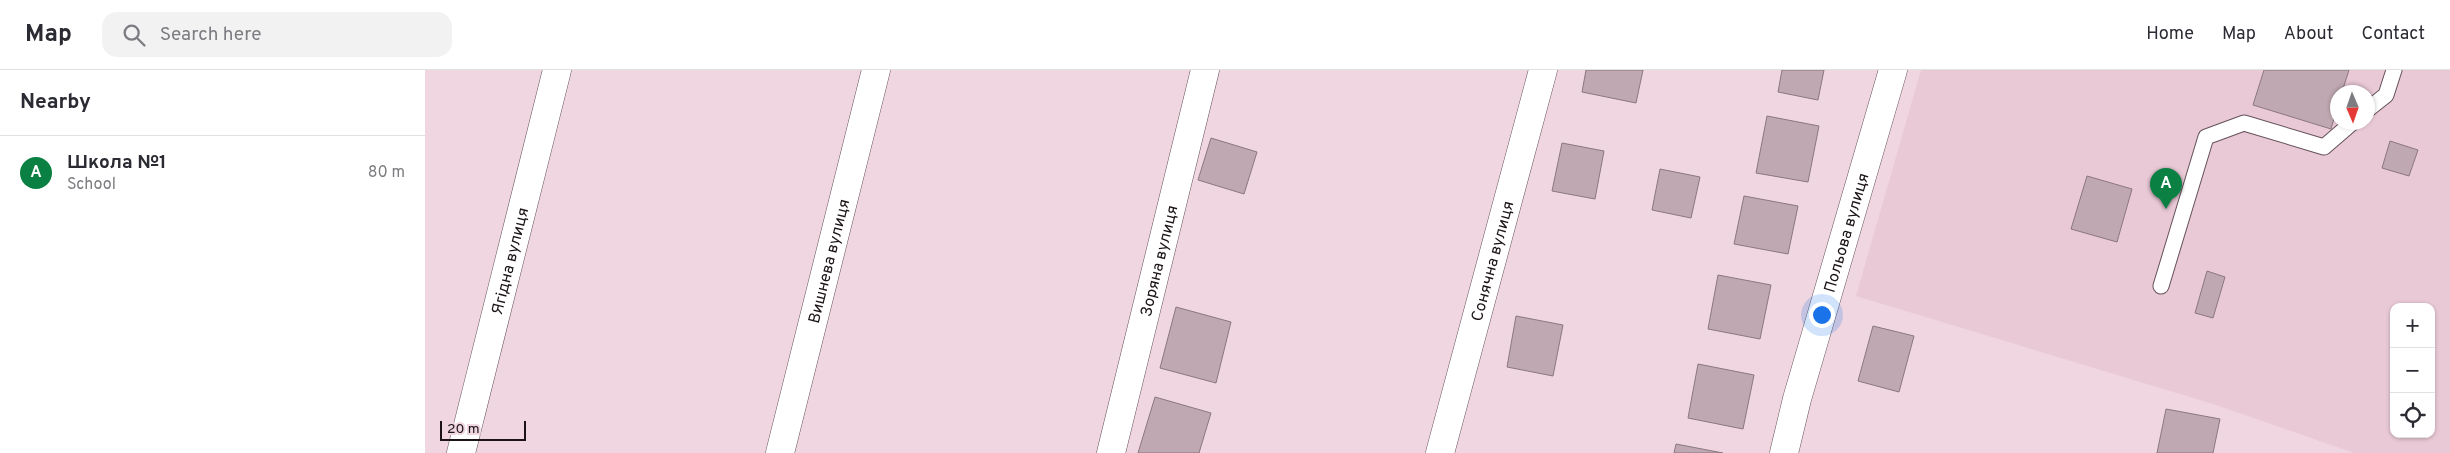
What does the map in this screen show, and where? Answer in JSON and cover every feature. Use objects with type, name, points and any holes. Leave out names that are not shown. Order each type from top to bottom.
[{"type":"street","name":"Ягідна вулиця","points":[[461,453],[557,70]]},
{"type":"street","name":"Вишнева вулиця","points":[[780,453],[876,70]]},
{"type":"street","name":"Зоряна вулиця","points":[[1111,453],[1205,70]]},
{"type":"street","name":"Сонячна вулиця","points":[[1440,453],[1543,70]]},
{"type":"street","name":"Польова вулиця","points":[[1784,453],[1797,399],[1893,70]]},
{"type":"lane","points":[[2375,104],[2386,95],[2394,70]]},
{"type":"lane","points":[[2161,286],[2206,137],[2244,123],[2324,147],[2344,130]]},
{"type":"shaded area","points":[[1921,70],[2450,70],[2450,453],[2354,453],[2213,404],[1856,296]]},
{"type":"building","points":[[1586,70],[1643,70],[1636,103],[1582,92]]},
{"type":"building","points":[[1782,70],[1824,70],[1818,100],[1778,92]]},
{"type":"building","points":[[2264,70],[2349,70],[2344,85],[2330,85],[2330,129],[2253,105]]},
{"type":"building","points":[[1767,116],[1819,126],[1808,182],[1756,173]]},
{"type":"building","points":[[1211,138],[1257,152],[1244,194],[1198,180]]},
{"type":"building","points":[[2390,141],[2418,150],[2409,176],[2382,168]]},
{"type":"building","points":[[1562,143],[1604,151],[1595,199],[1552,191]]},
{"type":"building","points":[[1660,169],[1700,177],[1691,218],[1652,210]]},
{"type":"building","points":[[2087,176],[2132,189],[2117,242],[2071,229]]},
{"type":"building","points":[[1744,196],[1798,206],[1788,254],[1734,244]]},
{"type":"building","points":[[2207,271],[2225,277],[2213,318],[2195,313]]},
{"type":"building","points":[[1718,275],[1771,285],[1760,339],[1708,329]]},
{"type":"building","points":[[1176,307],[1231,322],[1216,383],[1160,368]]},
{"type":"building","points":[[1516,316],[1563,325],[1553,376],[1507,367]]},
{"type":"building","points":[[1873,326],[1914,336],[1899,392],[1858,381]]},
{"type":"building","points":[[1698,364],[1754,375],[1743,429],[1688,418]]},
{"type":"building","points":[[1155,397],[1211,413],[1199,453],[1138,453]]},
{"type":"building","points":[[2166,409],[2220,419],[2213,453],[2157,453]]},
{"type":"building","points":[[1676,444],[1723,453],[1674,453]]},
{"type":"place","name":"Школа №1","points":[[2166,209]]}]
